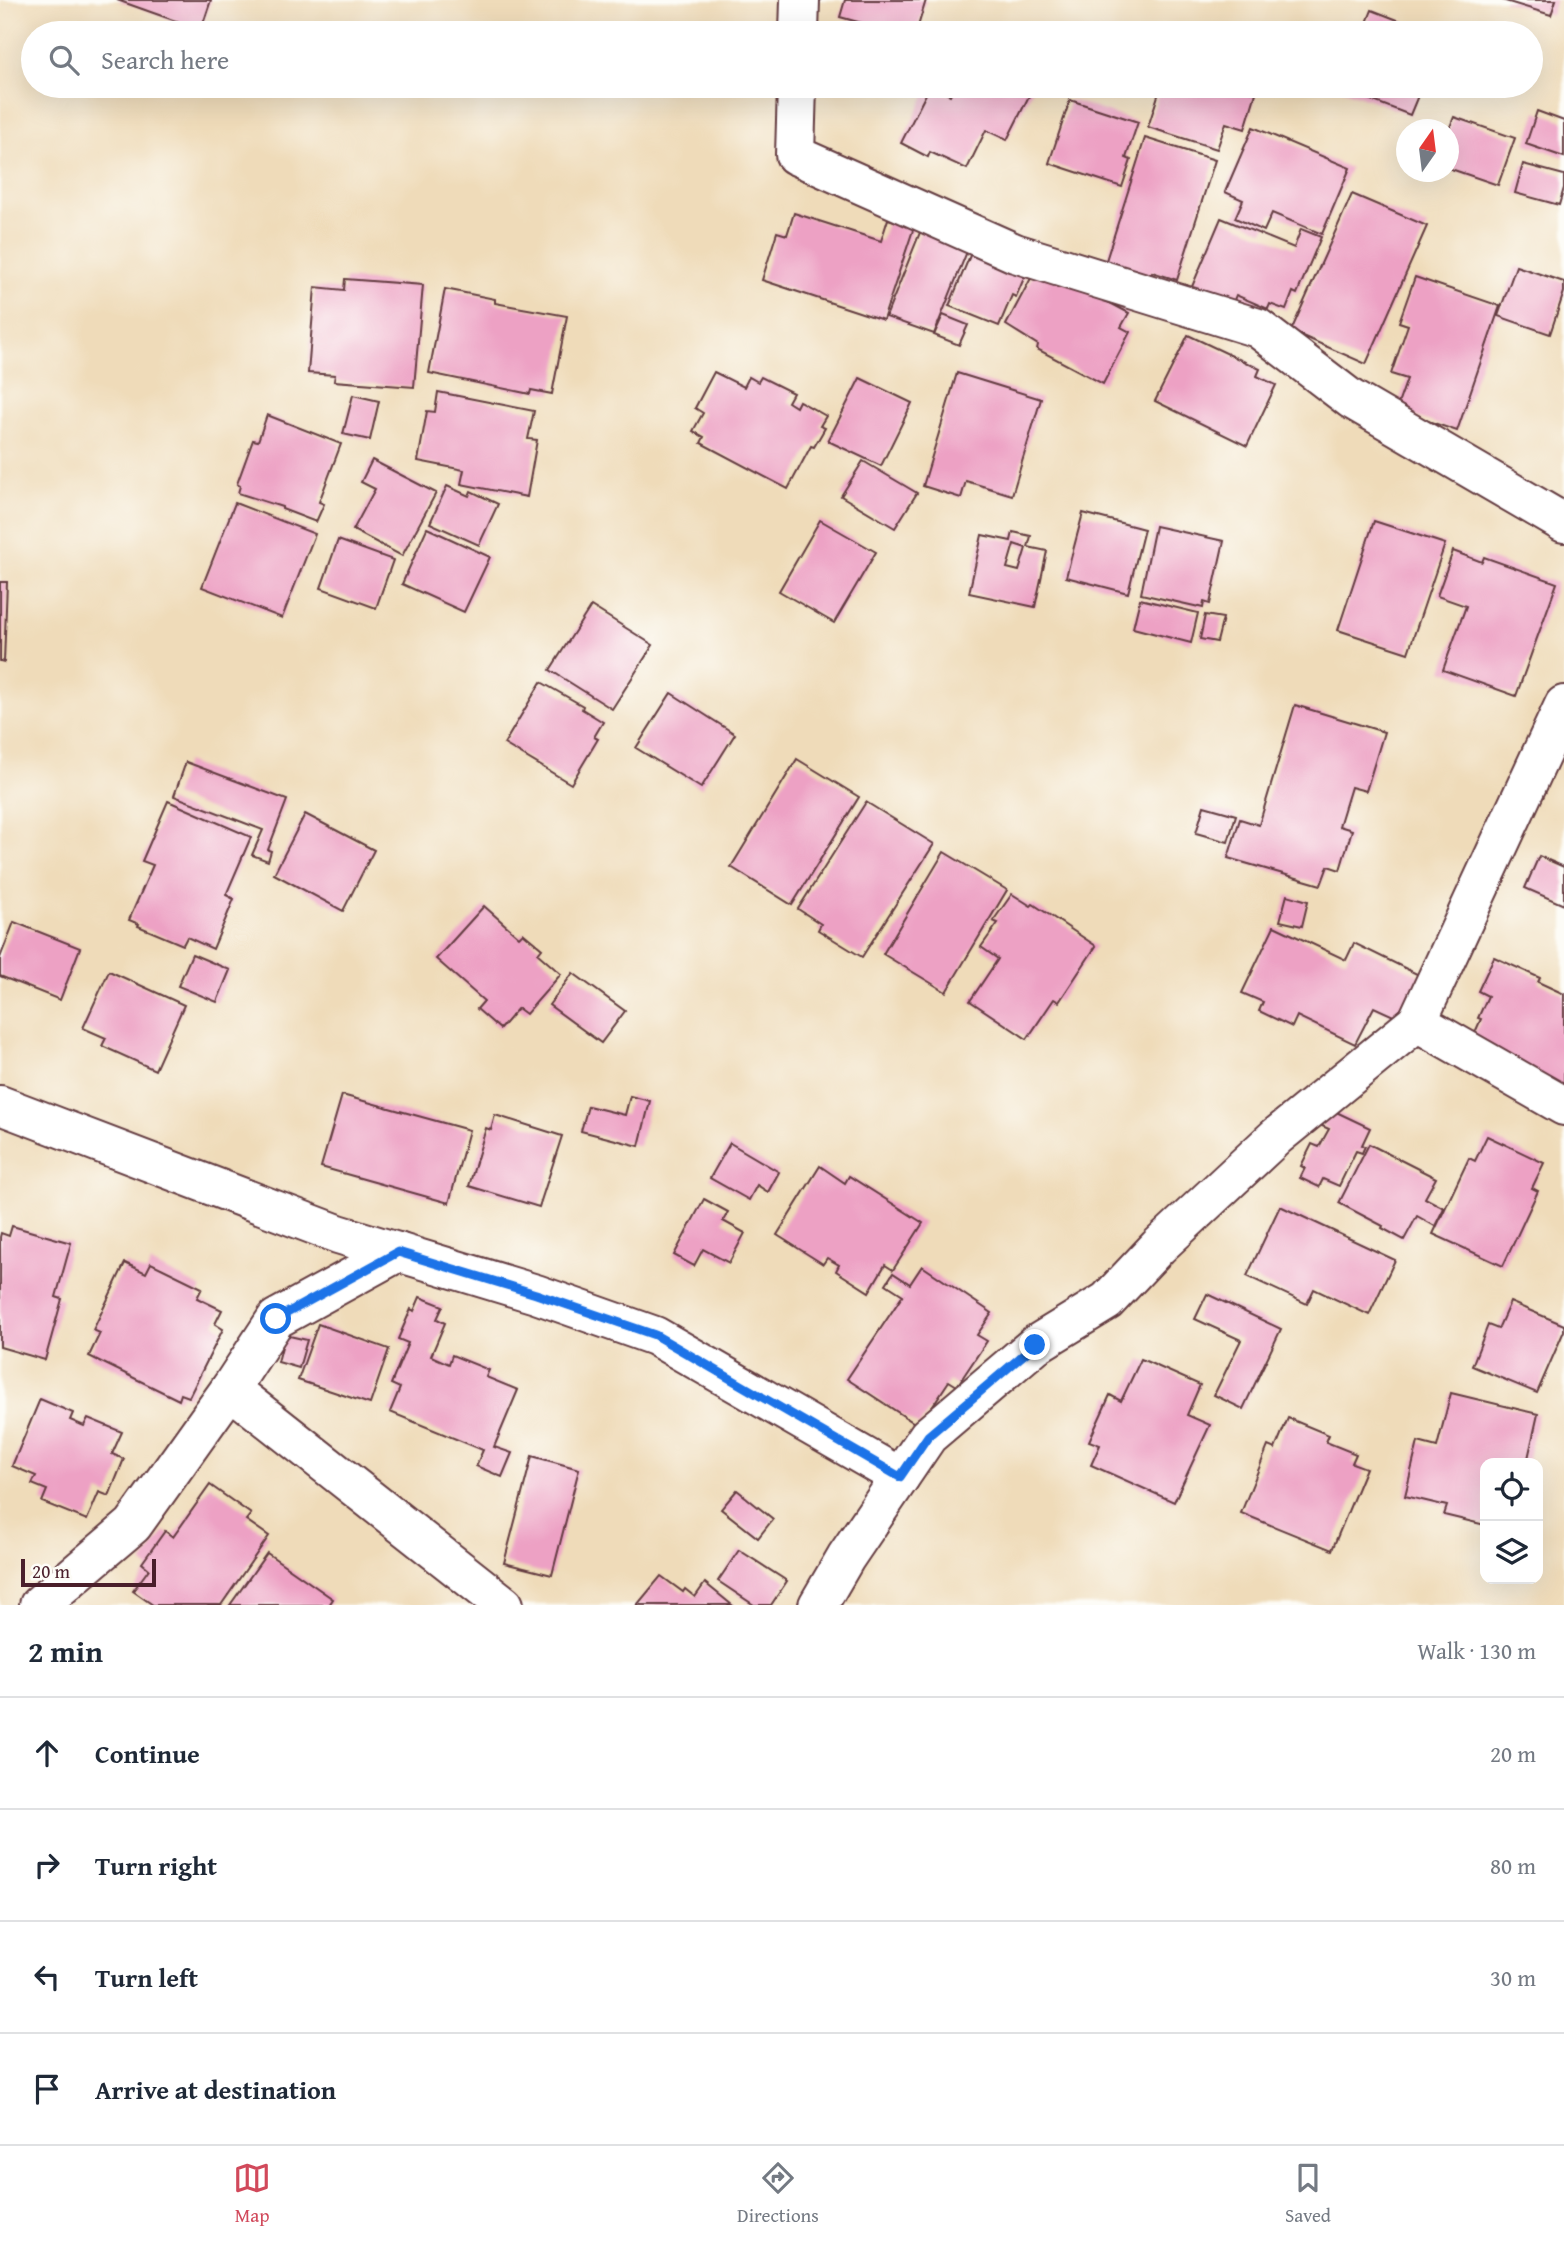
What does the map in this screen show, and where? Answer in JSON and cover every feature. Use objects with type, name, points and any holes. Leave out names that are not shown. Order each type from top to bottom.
[{"type":"street","points":[[799,21],[800,0]]},
{"type":"street","points":[[797,98],[795,155],[1015,253],[1258,328],[1352,399],[1564,523]]},
{"type":"street","points":[[818,1605],[846,1557],[928,1436],[1035,1345],[1107,1301],[1158,1247],[1277,1136],[1417,1023],[1564,705]]},
{"type":"street","points":[[1417,1023],[1564,1106]]},
{"type":"street","points":[[0,1105],[338,1234],[536,1294],[655,1335],[900,1477]]},
{"type":"street","points":[[39,1605],[133,1525],[230,1389],[276,1319],[398,1252]]},
{"type":"street","points":[[230,1389],[503,1605]]},
{"type":"building","points":[[117,0],[211,0],[204,21],[176,21]]},
{"type":"building","points":[[845,0],[926,0],[920,21],[854,21],[840,17]]},
{"type":"building","points":[[1502,0],[1556,0],[1551,15]]},
{"type":"building","points":[[1372,10],[1400,21],[1368,21]]},
{"type":"building","points":[[924,98],[1028,98],[1007,140],[986,130],[967,169],[930,152],[928,157],[901,143]]},
{"type":"building","points":[[1157,98],[1254,98],[1245,129],[1226,123],[1217,149],[1148,127]]},
{"type":"building","points":[[1366,98],[1417,98],[1410,115]]},
{"type":"building","points":[[1070,100],[1138,122],[1126,158],[1131,160],[1122,187],[1049,163]]},
{"type":"building","points":[[1537,111],[1564,121],[1564,157],[1526,144]]},
{"type":"building","points":[[1454,117],[1515,138],[1498,185],[1459,172],[1459,119],[1453,119]]},
{"type":"building","points":[[1253,127],[1350,168],[1322,234],[1272,213],[1264,231],[1235,218],[1243,200],[1225,192]]},
{"type":"building","points":[[1145,138],[1215,160],[1177,280],[1152,272],[1147,288],[1102,273]]},
{"type":"building","points":[[1523,164],[1564,175],[1564,188],[1559,205],[1515,193]]},
{"type":"building","points":[[1352,194],[1427,226],[1366,364],[1291,331]]},
{"type":"building","points":[[794,213],[881,241],[888,219],[914,227],[883,320],[762,280],[777,232],[787,235]]},
{"type":"building","points":[[1221,218],[1294,248],[1301,229],[1321,237],[1297,294],[1293,292],[1286,310],[1270,304],[1268,309],[1236,295],[1232,305],[1191,289]]},
{"type":"building","points":[[923,225],[970,244],[934,334],[886,317]]},
{"type":"building","points":[[976,241],[1030,264],[1016,297],[1012,295],[999,326],[949,306]]},
{"type":"building","points":[[1038,265],[1129,313],[1121,327],[1130,332],[1103,384],[1037,349],[1038,345],[1006,325]]},
{"type":"building","points":[[1516,266],[1564,282],[1564,292],[1550,334],[1498,316]]},
{"type":"building","points":[[1415,277],[1500,306],[1457,431],[1396,410],[1407,379],[1391,374],[1408,325],[1399,322]]},
{"type":"building","points":[[345,279],[423,285],[414,387],[334,381],[335,375],[308,373],[315,287],[344,290]]},
{"type":"building","points":[[445,289],[495,299],[495,303],[567,316],[552,394],[531,390],[530,394],[429,373]]},
{"type":"building","points":[[943,315],[968,325],[959,345],[934,335]]},
{"type":"building","points":[[1188,335],[1260,369],[1257,376],[1276,385],[1247,446],[1155,401]]},
{"type":"building","points":[[714,372],[744,387],[749,377],[758,382],[761,377],[793,393],[788,402],[796,407],[799,401],[826,416],[820,426],[825,428],[814,447],[811,446],[788,489],[701,443],[704,437],[693,431],[703,413],[695,408]]},
{"type":"building","points":[[957,373],[1041,399],[1012,495],[966,481],[961,498],[923,486]]},
{"type":"building","points":[[860,378],[912,403],[881,466],[828,441]]},
{"type":"building","points":[[438,392],[534,411],[528,439],[537,440],[527,497],[461,484],[464,470],[418,461],[427,411],[435,412]]},
{"type":"building","points":[[353,395],[379,401],[370,440],[343,434]]},
{"type":"building","points":[[267,415],[341,444],[319,502],[324,504],[316,522],[282,507],[238,493],[240,486],[237,484],[253,440],[258,441]]},
{"type":"building","points":[[372,460],[436,493],[402,556],[353,530],[375,489],[361,482]]},
{"type":"building","points":[[863,461],[917,493],[895,528],[841,496]]},
{"type":"building","points":[[447,486],[469,496],[471,491],[498,504],[479,545],[430,523]]},
{"type":"building","points":[[235,503],[315,534],[282,618],[202,587]]},
{"type":"building","points":[[1083,513],[1144,529],[1128,593],[1066,577]]},
{"type":"building","points":[[820,520],[876,552],[834,623],[779,591]]},
{"type":"building","points":[[1374,521],[1445,544],[1408,653],[1338,630]]},
{"type":"building","points":[[1155,526],[1224,541],[1210,604],[1204,602],[1203,608],[1141,594]]},
{"type":"building","points":[[427,528],[490,557],[464,612],[402,584]]},
{"type":"building","points":[[1013,532],[1031,536],[1028,547],[1047,551],[1035,607],[969,593],[982,535],[1011,541]],"holes":[[[1014,544],[1026,548],[1019,571],[1007,568]]]},
{"type":"building","points":[[338,540],[393,560],[376,608],[321,588]]},
{"type":"building","points":[[1453,551],[1482,562],[1484,557],[1557,583],[1516,696],[1443,670],[1466,606],[1437,596]]},
{"type":"building","points":[[0,582],[7,582],[4,662],[0,661]]},
{"type":"building","points":[[1140,599],[1198,613],[1191,643],[1133,628]]},
{"type":"building","points":[[591,606],[653,645],[612,709],[550,670]]},
{"type":"building","points":[[1205,615],[1223,618],[1217,642],[1200,639]]},
{"type":"building","points":[[541,682],[583,706],[582,709],[603,722],[594,737],[598,739],[571,784],[504,744]]},
{"type":"building","points":[[671,693],[735,734],[701,788],[636,748]]},
{"type":"building","points":[[1295,705],[1384,732],[1366,791],[1351,787],[1339,826],[1352,830],[1340,870],[1328,866],[1321,885],[1228,858],[1240,819],[1259,825]]},
{"type":"building","points":[[797,759],[859,797],[792,905],[731,867]]},
{"type":"building","points":[[186,762],[287,800],[268,850],[271,851],[268,861],[252,855],[263,830],[174,796]]},
{"type":"building","points":[[168,801],[251,837],[226,895],[234,899],[213,949],[187,937],[183,945],[129,920],[153,865],[142,861]]},
{"type":"building","points":[[866,802],[934,844],[862,957],[818,930],[821,924],[798,909]]},
{"type":"building","points":[[1204,806],[1236,815],[1228,842],[1196,833]]},
{"type":"building","points":[[305,814],[374,850],[343,911],[274,874]]},
{"type":"building","points":[[944,852],[1007,890],[946,992],[883,954]]},
{"type":"building","points":[[1539,856],[1564,867],[1564,905],[1525,888]]},
{"type":"building","points":[[1012,894],[1031,906],[1033,904],[1096,946],[1059,1002],[1054,999],[1027,1039],[970,1001],[998,959],[981,947],[998,923],[993,921]]},
{"type":"building","points":[[1287,895],[1308,901],[1302,926],[1280,921]]},
{"type":"building","points":[[484,906],[519,937],[523,933],[542,949],[538,954],[561,974],[526,1014],[518,1008],[500,1029],[477,1009],[484,1001],[436,959]]},
{"type":"building","points":[[14,922],[80,948],[60,1000],[0,976],[0,958]]},
{"type":"building","points":[[1274,926],[1346,960],[1354,943],[1423,977],[1402,1020],[1374,1007],[1355,1044],[1297,1016],[1292,1027],[1259,1011],[1263,1002],[1242,993]]},
{"type":"building","points":[[192,954],[230,970],[217,1002],[178,986]]},
{"type":"building","points":[[1494,957],[1540,978],[1538,982],[1564,994],[1564,1088],[1469,1046],[1488,996],[1478,991]]},
{"type":"building","points":[[109,971],[184,1005],[155,1070],[102,1046],[106,1038],[83,1028]]},
{"type":"building","points":[[573,973],[625,1011],[601,1043],[549,1005]]},
{"type":"building","points":[[342,1095],[469,1130],[449,1203],[321,1167]]},
{"type":"building","points":[[630,1096],[650,1101],[639,1146],[581,1131],[588,1106],[625,1115]]},
{"type":"building","points":[[1330,1109],[1370,1128],[1362,1145],[1365,1146],[1362,1153],[1356,1151],[1339,1186],[1323,1179],[1319,1187],[1300,1178],[1305,1168],[1301,1166],[1312,1144],[1319,1147],[1329,1129],[1322,1126]]},
{"type":"building","points":[[495,1115],[562,1136],[539,1207],[469,1186],[486,1128],[491,1130]]},
{"type":"building","points":[[1487,1136],[1544,1163],[1532,1188],[1538,1191],[1503,1266],[1433,1234],[1469,1158],[1475,1161]]},
{"type":"building","points":[[730,1143],[779,1172],[768,1192],[757,1185],[749,1200],[710,1178]]},
{"type":"building","points":[[1369,1144],[1436,1178],[1425,1198],[1444,1208],[1435,1226],[1417,1216],[1404,1240],[1339,1203]]},
{"type":"building","points":[[820,1166],[845,1183],[849,1176],[923,1223],[893,1270],[885,1265],[869,1292],[836,1271],[839,1265],[827,1258],[823,1264],[777,1235]]},
{"type":"building","points":[[704,1199],[728,1212],[723,1221],[745,1233],[729,1263],[703,1249],[694,1266],[674,1255]]},
{"type":"building","points":[[1280,1206],[1395,1260],[1369,1315],[1314,1289],[1307,1304],[1247,1276]]},
{"type":"building","points":[[12,1226],[71,1243],[56,1297],[62,1299],[45,1360],[0,1347],[0,1237],[1,1233],[9,1236]]},
{"type":"building","points":[[125,1263],[146,1273],[151,1263],[202,1288],[197,1298],[222,1310],[215,1324],[223,1329],[189,1397],[181,1394],[179,1400],[89,1356],[100,1333],[93,1330]]},
{"type":"building","points":[[922,1266],[992,1313],[977,1335],[987,1341],[957,1386],[949,1381],[919,1426],[847,1379],[903,1295],[886,1284],[893,1273],[910,1284]]},
{"type":"building","points":[[1207,1294],[1281,1329],[1243,1409],[1214,1395],[1241,1340],[1195,1319]]},
{"type":"building","points":[[420,1297],[443,1306],[437,1319],[445,1323],[431,1356],[449,1364],[452,1355],[489,1370],[486,1377],[518,1390],[494,1447],[512,1453],[502,1477],[476,1466],[483,1450],[390,1412],[400,1388],[391,1384],[408,1343],[398,1339],[411,1309],[414,1311]]},
{"type":"building","points":[[1510,1302],[1564,1325],[1564,1331],[1537,1393],[1472,1366],[1488,1325],[1498,1329]]},
{"type":"building","points":[[318,1324],[389,1349],[370,1404],[298,1380]]},
{"type":"building","points":[[285,1335],[307,1340],[299,1368],[278,1362]]},
{"type":"building","points":[[1141,1359],[1200,1385],[1187,1415],[1210,1425],[1174,1502],[1091,1465],[1100,1445],[1089,1441],[1110,1395],[1121,1401]]},
{"type":"building","points":[[1451,1393],[1538,1414],[1528,1458],[1480,1458],[1480,1524],[1444,1515],[1447,1506],[1405,1496],[1418,1442],[1437,1447]]},
{"type":"building","points":[[40,1399],[73,1413],[70,1420],[84,1426],[88,1418],[122,1432],[112,1454],[124,1459],[109,1496],[99,1492],[87,1520],[42,1502],[47,1490],[32,1484],[36,1476],[12,1466]]},
{"type":"building","points":[[1288,1418],[1329,1435],[1326,1442],[1356,1454],[1352,1463],[1366,1468],[1332,1550],[1241,1513],[1268,1446],[1275,1449]]},
{"type":"building","points":[[532,1456],[579,1469],[552,1575],[504,1563]]},
{"type":"building","points":[[210,1485],[251,1514],[246,1520],[269,1536],[221,1605],[153,1605],[133,1591],[149,1569],[142,1563],[165,1531],[173,1537]]},
{"type":"building","points":[[737,1490],[773,1519],[758,1538],[721,1509]]},
{"type":"building","points":[[739,1550],[787,1581],[771,1605],[754,1605],[718,1581]]},
{"type":"building","points":[[267,1553],[333,1599],[329,1605],[230,1605]]},
{"type":"building","points":[[661,1576],[695,1597],[705,1583],[732,1605],[637,1605]]},
{"type":"route","points":[[276,1319],[398,1252],[536,1294],[655,1335],[900,1477],[928,1436],[1035,1345]]}]
